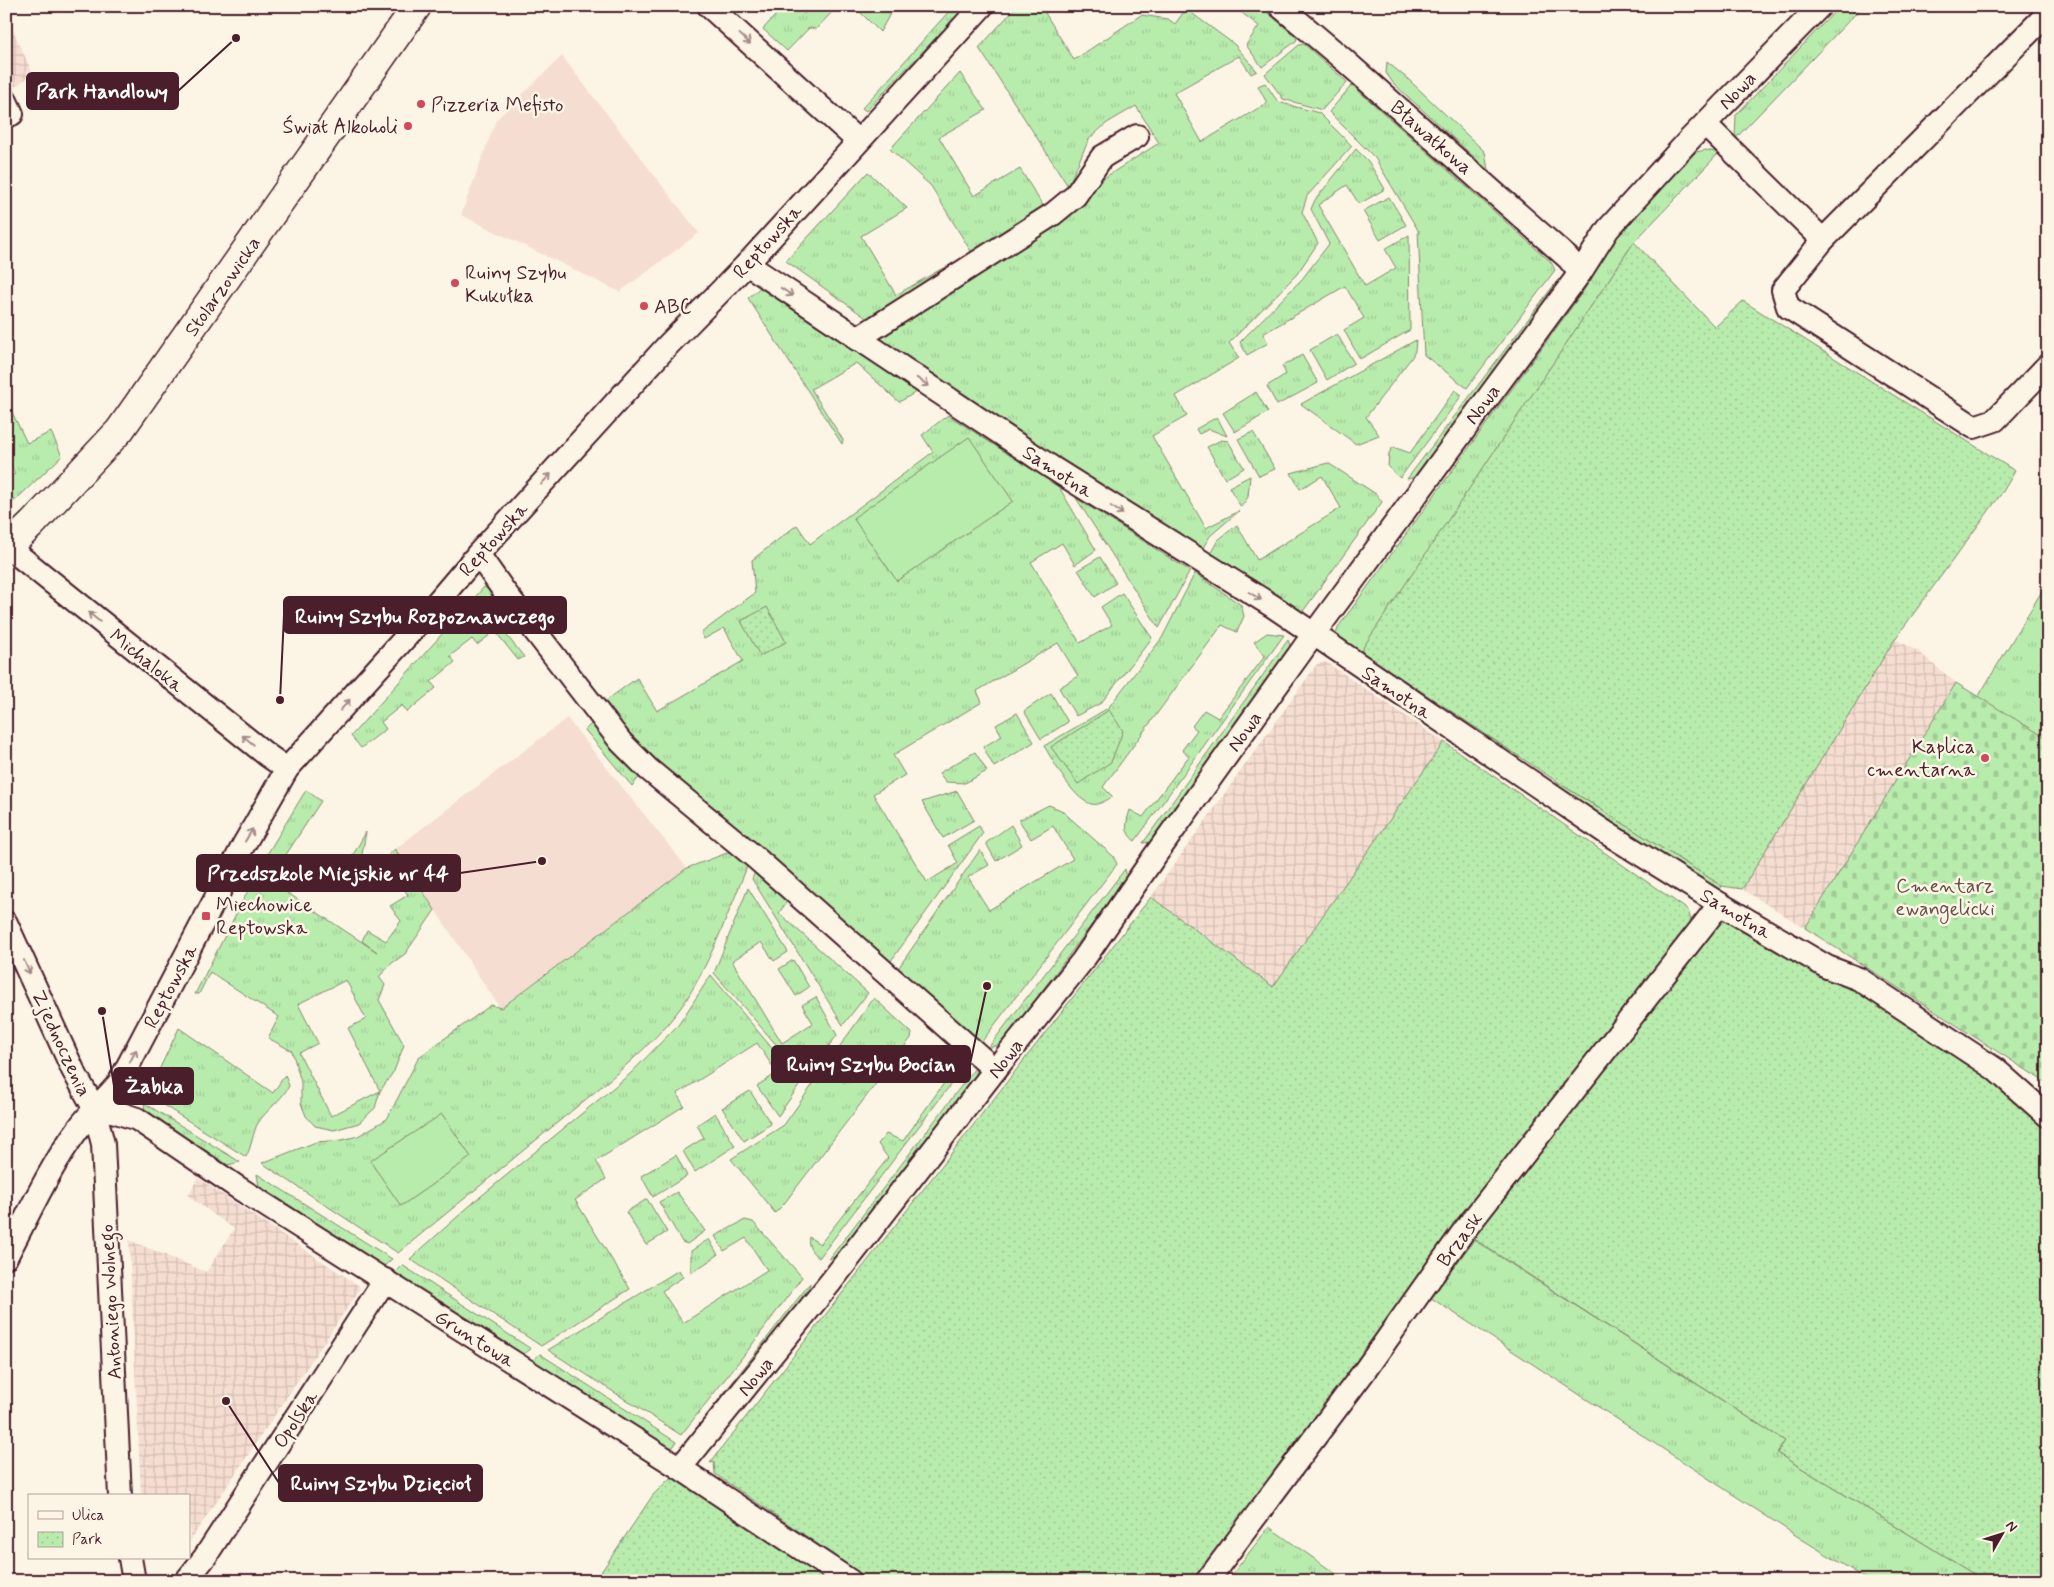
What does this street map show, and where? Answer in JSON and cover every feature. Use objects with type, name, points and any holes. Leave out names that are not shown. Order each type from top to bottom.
[{"type":"street","name":"Stolarzowicka","points":[[7,548],[120,430],[215,297],[416,6]]},
{"type":"street","points":[[709,6],[858,140]]},
{"type":"street","name":"Reptowska","points":[[6,1257],[62,1152],[94,1108],[119,1083],[243,846],[287,770],[478,554],[668,345],[747,264],[982,6]]},
{"type":"street","name":"Bławatkowa","points":[[1280,6],[1344,60],[1568,258],[1580,273]]},
{"type":"street","name":"Nowa","points":[[680,1468],[830,1284],[995,1070],[1083,960],[1313,635],[1580,273],[1608,229],[1705,124],[1820,6]]},
{"type":"street","points":[[2048,13],[1823,240],[1783,290],[1788,307],[1974,427],[1995,420],[2048,365]]},
{"type":"street","points":[[6,101],[12,114],[6,116]]},
{"type":"street","points":[[1705,124],[1823,240]]},
{"type":"street","points":[[857,339],[1054,214],[1075,196],[1102,157],[1137,136]]},
{"type":"street","name":"Samotna","points":[[747,264],[1051,467],[1274,607],[1538,788],[1720,904],[1827,967],[1859,979],[1995,1069],[2048,1116]]},
{"type":"street","name":"Michaloka","points":[[7,548],[287,770]]},
{"type":"street","points":[[478,554],[504,592],[621,742],[648,769],[764,866],[995,1070]]},
{"type":"street","name":"Brzask","points":[[1207,1581],[1366,1369],[1463,1232],[1720,904]]},
{"type":"street","name":"Zjednoczenia","points":[[6,923],[73,1070],[94,1108]]},
{"type":"street","name":"Gruntowa","points":[[94,1108],[116,1112],[137,1119],[237,1187],[680,1468],[850,1581]]},
{"type":"street","name":"Antoniego Wolnego","points":[[94,1108],[103,1144],[120,1494]]},
{"type":"street","name":"Opolska","points":[[186,1581],[197,1552],[385,1280]]},
{"type":"street","points":[[130,1560],[134,1581]]},
{"type":"shaded area","points":[[6,15],[33,74],[6,93]]},
{"type":"shaded area","points":[[562,56],[699,233],[620,292],[461,215],[496,120]]},
{"type":"shaded area","points":[[1895,639],[1919,652],[1956,683],[1805,928],[1742,889]]},
{"type":"shaded area","points":[[1326,662],[1444,742],[1273,987],[1151,897],[1317,664]]},
{"type":"shaded area","points":[[567,718],[687,868],[500,1008],[395,849]]},
{"type":"shaded area","points":[[198,1178],[359,1286],[360,1289],[190,1541],[190,1494],[141,1494],[129,1240],[206,1272],[234,1229],[188,1196]]},
{"type":"green space","points":[[784,6],[796,6],[804,14],[810,8],[809,6],[830,6],[834,10],[816,29],[809,28],[787,51],[763,29]]},
{"type":"green space","points":[[854,6],[885,6],[891,12],[880,32]]},
{"type":"green space","points":[[954,6],[966,6],[866,111],[862,108],[885,83]]},
{"type":"green space","points":[[1017,6],[1056,6],[1045,13],[1074,60],[1141,15],[1168,19],[1175,24],[1186,9],[1235,45],[1257,71],[1251,74],[1239,56],[1174,93],[1202,142],[1267,103],[1258,86],[1265,83],[1278,102],[1319,113],[1352,146],[1307,196],[1302,212],[1318,243],[1297,274],[1229,343],[1239,358],[1176,396],[1187,416],[1152,436],[1206,528],[1239,511],[1210,536],[1201,551],[877,344],[878,331],[1085,190],[1159,143],[1136,106],[1107,123],[1089,139],[1068,186],[979,48]]},
{"type":"green space","points":[[1233,6],[1260,6],[1297,38],[1296,41],[1262,67],[1246,45],[1259,26]]},
{"type":"green space","points":[[1840,6],[1863,6],[1735,139],[1736,115]]},
{"type":"green space","points":[[1304,44],[1347,82],[1322,110],[1283,99],[1265,74],[1299,45]]},
{"type":"green space","points":[[1387,62],[1409,80],[1485,152],[1488,170],[1393,83],[1386,73]]},
{"type":"green space","points":[[960,73],[986,110],[939,137],[974,196],[1020,169],[1047,212],[975,258],[931,186],[890,149]]},
{"type":"green space","points":[[1352,85],[1551,262],[1555,270],[1467,388],[1424,355],[1418,230],[1375,158],[1329,112]]},
{"type":"green space","points":[[1356,149],[1368,161],[1385,189],[1359,204],[1347,185],[1318,205],[1365,286],[1396,268],[1385,249],[1409,235],[1410,330],[1360,359],[1344,330],[1364,318],[1345,286],[1263,334],[1268,343],[1247,355],[1240,342],[1302,279],[1329,244],[1311,209],[1315,200]]},
{"type":"green space","points":[[1706,150],[1719,153],[1634,242],[1362,651],[1521,757],[1508,757],[1346,647],[1336,634],[1339,626],[1584,290],[1611,242],[1696,152]]},
{"type":"green space","points":[[868,172],[907,208],[861,236],[896,295],[943,268],[946,275],[869,320],[786,261]]},
{"type":"green space","points":[[1389,197],[1406,225],[1380,240],[1363,211]]},
{"type":"green space","points":[[1634,242],[1715,327],[1743,301],[2015,471],[2004,490],[1895,639],[1742,889],[1722,886],[1556,781],[1362,652],[1364,646]]},
{"type":"green space","points":[[1557,281],[1553,296],[1420,476],[1407,479]]},
{"type":"green space","points":[[762,286],[918,391],[899,402],[856,363],[811,389],[843,440],[842,444],[748,298]]},
{"type":"green space","points":[[1337,334],[1354,363],[1327,380],[1310,350]]},
{"type":"green space","points":[[1416,340],[1415,351],[1412,357],[1366,417],[1379,435],[1356,444],[1301,404]]},
{"type":"green space","points":[[1302,355],[1318,383],[1277,405],[1267,386],[1286,374],[1282,366]]},
{"type":"green space","points":[[1455,390],[1462,395],[1400,478],[1388,467],[1389,453],[1393,447],[1410,453]]},
{"type":"green space","points":[[1256,392],[1268,412],[1235,432],[1223,413]]},
{"type":"green space","points":[[6,400],[27,443],[51,432],[62,456],[6,509],[6,478],[15,474],[6,456]]},
{"type":"green space","points":[[948,415],[1059,487],[1096,550],[1075,565],[1062,543],[1031,562],[1080,643],[1112,625],[1101,607],[1122,593],[1152,638],[1101,703],[1076,716],[1059,688],[1078,676],[1058,643],[977,691],[982,702],[893,755],[905,775],[873,794],[927,882],[958,863],[948,845],[979,826],[983,833],[888,965],[667,776],[600,705],[637,678],[657,711],[743,661],[724,628],[704,639],[701,633],[755,593],[752,560],[797,525],[810,544],[933,452],[922,435]]},
{"type":"green space","points":[[1217,417],[1227,436],[1209,429],[1199,434],[1196,429]]},
{"type":"green space","points":[[1253,432],[1275,469],[1259,476],[1238,439]]},
{"type":"green space","points":[[969,437],[1013,501],[897,581],[853,518]]},
{"type":"green space","points":[[1221,440],[1228,441],[1244,468],[1225,479],[1207,447]]},
{"type":"green space","points":[[1328,463],[1376,494],[1382,502],[1301,614],[1209,556],[1218,540],[1237,525],[1257,560],[1341,508],[1322,476],[1300,489],[1291,473]]},
{"type":"green space","points":[[1250,476],[1248,497],[1241,507],[1229,487]]},
{"type":"green space","points":[[1076,498],[1190,571],[1159,628]]},
{"type":"green space","points":[[1100,557],[1116,583],[1095,597],[1078,570]]},
{"type":"green space","points":[[1195,573],[1241,605],[1244,616],[1237,632],[1222,625],[1103,787],[1113,797],[1091,804],[1077,795],[1070,787],[1044,746],[1108,708],[1162,638]]},
{"type":"green space","points":[[2048,581],[2048,742],[1977,699]]},
{"type":"green space","points":[[484,587],[500,598],[488,612],[524,657],[518,660],[495,631],[477,645],[472,639],[450,656],[455,662],[431,682],[436,688],[407,712],[402,705],[381,722],[386,729],[361,748],[351,736]]},
{"type":"green space","points":[[767,607],[786,642],[760,656],[741,621]]},
{"type":"green space","points":[[1267,633],[1284,635],[1135,841],[1131,838],[1126,827],[1130,810],[1143,817],[1189,756],[1182,750],[1197,730],[1192,726],[1204,710],[1218,718],[1265,656],[1254,642]]},
{"type":"green space","points":[[1288,640],[1291,648],[1152,842],[1143,843]]},
{"type":"green space","name":"Cmentarz ewangelicki","points":[[1956,683],[2048,739],[2048,1084],[1805,928]]},
{"type":"green space","points":[[1051,693],[1068,722],[1041,739],[1024,711]]},
{"type":"green space","points":[[1109,710],[1123,731],[1111,762],[1078,784],[1051,747]]},
{"type":"green space","points":[[1017,713],[1034,742],[994,767],[983,747],[1002,736],[996,725]]},
{"type":"green space","points":[[594,721],[642,774],[632,786],[585,730]]},
{"type":"green space","points":[[1444,742],[1688,910],[1693,927],[1286,1465],[1195,1581],[872,1581],[715,1474],[714,1462],[710,1463],[1151,897],[1273,987]]},
{"type":"green space","points":[[975,752],[987,771],[965,783],[946,782],[939,773]]},
{"type":"green space","points":[[1556,781],[1722,886],[1716,894],[1561,791]]},
{"type":"green space","points":[[306,790],[321,801],[276,870],[263,861]]},
{"type":"green space","points":[[957,791],[974,820],[943,838],[922,802]]},
{"type":"green space","points":[[1049,805],[1061,810],[1113,856],[1117,864],[980,1044],[897,970],[980,850],[989,865],[968,877],[989,910],[1073,859],[1053,826],[1031,839],[1019,820]]},
{"type":"green space","points":[[1011,825],[1022,845],[996,861],[986,843]]},
{"type":"green space","points":[[366,832],[357,882],[355,888],[340,878]]},
{"type":"green space","points":[[395,849],[435,910],[405,954],[392,963],[379,977],[385,985],[379,1000],[404,1045],[394,1071],[380,1091],[375,1108],[359,1123],[334,1130],[315,1126],[306,1116],[301,1103],[301,1082],[292,1051],[268,1038],[279,1017],[210,972],[199,994],[195,994],[256,875],[259,874],[377,952],[362,941],[367,930],[386,941],[401,921],[390,906],[408,895],[384,859]],"holes":[[[346,980],[366,1019],[348,1028],[380,1091],[331,1116],[299,1053],[318,1043],[298,1004]]]},
{"type":"green space","points":[[735,850],[749,862],[706,965],[688,997],[663,1030],[613,1077],[398,1253],[262,1163],[316,1142],[342,1140],[358,1136],[387,1119],[419,1057],[491,1005],[501,1008],[687,868]]},
{"type":"green space","points":[[757,867],[788,900],[779,913],[868,993],[843,1025],[752,879]]},
{"type":"green space","points":[[1125,869],[1127,878],[1002,1044],[988,1048]]},
{"type":"green space","points":[[748,888],[788,952],[774,961],[761,942],[732,961],[782,1043],[813,1023],[802,1005],[816,997],[837,1035],[806,1079],[714,973]]},
{"type":"green space","points":[[1720,904],[1763,929],[2048,1116],[2048,1581],[1985,1581],[1777,1453],[1785,1441],[1463,1232]]},
{"type":"green space","points":[[793,960],[809,987],[796,996],[779,969]]},
{"type":"green space","points":[[711,975],[801,1083],[778,1116],[757,1086],[777,1073],[757,1043],[677,1094],[684,1106],[596,1161],[606,1179],[575,1200],[630,1289],[541,1346],[410,1259],[474,1202],[630,1074],[679,1024]]},
{"type":"green space","points":[[874,998],[912,1033],[911,1038],[775,1213],[731,1159],[784,1125]]},
{"type":"green space","points":[[179,1028],[273,1093],[285,1075],[289,1086],[258,1123],[246,1157],[147,1095]]},
{"type":"green space","points":[[960,1054],[970,1059],[819,1258],[811,1249],[809,1237],[820,1244],[888,1158],[878,1144],[886,1134],[903,1141],[954,1069],[946,1058]]},
{"type":"green space","points":[[975,1068],[977,1079],[837,1256],[829,1259]]},
{"type":"green space","points":[[750,1091],[771,1124],[744,1141],[722,1108]]},
{"type":"green space","points":[[144,1103],[240,1162],[228,1165],[145,1111]]},
{"type":"green space","points":[[715,1113],[735,1146],[695,1172],[683,1151],[704,1138],[697,1125]]},
{"type":"green space","points":[[442,1114],[471,1157],[401,1206],[370,1161]]},
{"type":"green space","points":[[676,1155],[687,1176],[653,1197],[641,1176]]},
{"type":"green space","points":[[257,1174],[392,1259],[384,1266],[259,1187]]},
{"type":"green space","points":[[677,1192],[705,1231],[687,1244],[682,1242],[659,1202]]},
{"type":"green space","points":[[647,1199],[667,1232],[646,1245],[626,1212]]},
{"type":"green space","points":[[745,1220],[753,1222],[802,1277],[748,1350],[681,1435],[548,1350],[679,1270],[683,1277],[662,1291],[683,1323],[767,1270],[746,1238],[724,1251],[715,1236]]},
{"type":"green space","points":[[709,1239],[718,1255],[691,1273],[691,1251]]},
{"type":"green space","points":[[1474,1240],[1785,1441],[1777,1453],[1985,1581],[1870,1581],[1803,1540],[1431,1298]]},
{"type":"green space","points":[[402,1265],[531,1349],[522,1355],[394,1273]]},
{"type":"green space","points":[[810,1283],[808,1293],[691,1443],[688,1439]]},
{"type":"green space","points":[[540,1354],[676,1442],[674,1446],[670,1448],[532,1361]]},
{"type":"green space","points":[[680,1468],[850,1581],[595,1581],[653,1495]]},
{"type":"green space","points":[[1269,1527],[1346,1581],[1227,1581]]},
{"type":"place","name":"Park Handlowy","points":[[236,38]]},
{"type":"place","name":"Pizzeria Mefisto","points":[[421,104]]},
{"type":"place","name":"Świat Alkoholi","points":[[408,126]]},
{"type":"place","name":"Ruiny Szybu Kukułka","points":[[455,283]]},
{"type":"place","name":"ABC","points":[[644,306]]},
{"type":"place","name":"Ruiny Szybu Rozpoznawczego","points":[[280,700]]},
{"type":"place","name":"Kaplica cmentarna","points":[[1985,758]]},
{"type":"place","name":"Przedszkole Miejskie nr 44","points":[[542,861]]},
{"type":"place","name":"Miechowice Reptowska","points":[[206,916]]},
{"type":"place","name":"Ruiny Szybu Bocian","points":[[987,986]]},
{"type":"place","name":"Żabka","points":[[102,1011]]},
{"type":"place","name":"Ruiny Szybu Dzięcioł","points":[[226,1401]]}]
